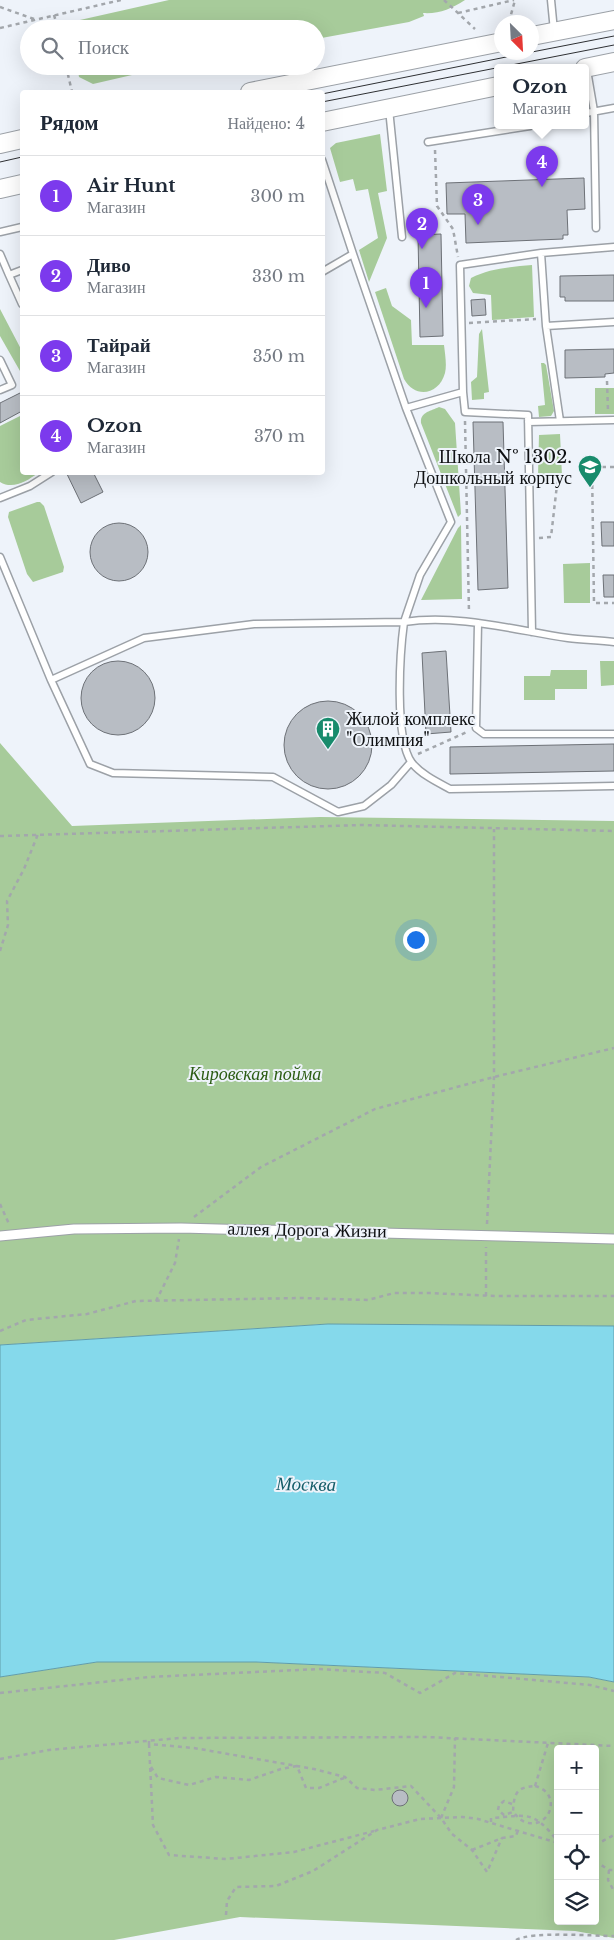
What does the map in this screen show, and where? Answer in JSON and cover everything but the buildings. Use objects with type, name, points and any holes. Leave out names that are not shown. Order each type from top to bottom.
[{"type":"main road","points":[[539,34],[614,20]]},
{"type":"main road","points":[[265,90],[303,85],[494,44]]},
{"type":"main road","points":[[589,67],[614,62]]},
{"type":"main road","points":[[325,121],[494,87]]},
{"type":"main road","points":[[0,144],[20,139]]},
{"type":"main road","points":[[0,189],[20,184]]},
{"type":"street","name":"аллея Дорога Жизни","points":[[0,1236],[74,1229],[181,1228],[486,1234],[614,1239]]},
{"type":"lane","points":[[551,0],[554,31]]},
{"type":"lane","points":[[589,84],[594,112],[596,228]]},
{"type":"lane","points":[[389,108],[402,237]]},
{"type":"lane","points":[[589,113],[614,108]]},
{"type":"lane","points":[[432,141],[510,129]]},
{"type":"lane","points":[[326,178],[406,408],[451,522],[420,575],[404,622],[400,648],[399,687],[405,745],[412,762],[430,779],[450,789],[614,786]]},
{"type":"lane","points":[[0,232],[20,227]]},
{"type":"lane","points":[[532,632],[528,415],[465,412],[460,266],[541,253],[614,246]]},
{"type":"lane","points":[[541,253],[545,319],[560,421]]},
{"type":"lane","points":[[0,254],[20,299]]},
{"type":"lane","points":[[325,270],[353,254]]},
{"type":"lane","points":[[9,274],[20,271]]},
{"type":"lane","points":[[546,326],[614,322]]},
{"type":"lane","points":[[0,360],[12,385],[0,390]]},
{"type":"lane","points":[[406,408],[463,392]]},
{"type":"lane","points":[[528,422],[611,420]]},
{"type":"lane","points":[[0,498],[30,486],[47,475]]},
{"type":"lane","points":[[0,557],[51,680],[90,764],[112,774],[273,777],[338,812],[364,806],[391,785],[412,762]]},
{"type":"lane","points":[[51,680],[144,638],[254,624],[404,622],[420,619],[478,623],[571,638],[614,642]]},
{"type":"lane","points":[[478,623],[476,728],[484,734],[614,734]]},
{"type":"path","points":[[31,20],[122,0]]},
{"type":"path","points":[[444,0],[475,29]]},
{"type":"path","points":[[458,13],[515,0],[511,15]]},
{"type":"path","points":[[0,7],[35,19]]},
{"type":"path","points":[[54,15],[55,20]]},
{"type":"path","points":[[0,28],[20,23]]},
{"type":"path","points":[[68,75],[72,90]]},
{"type":"path","points":[[432,141],[438,206],[452,229],[460,266]]},
{"type":"path","points":[[461,324],[545,319]]},
{"type":"path","points":[[607,381],[611,420]]},
{"type":"path","points":[[465,412],[469,622]]},
{"type":"path","points":[[614,467],[592,467],[594,604],[614,603]]},
{"type":"path","points":[[530,538],[551,537],[558,476]]},
{"type":"path","points":[[417,755],[476,728]]},
{"type":"path","points":[[0,836],[362,825],[614,831]]},
{"type":"path","points":[[486,1296],[486,1234],[494,1077],[494,828]]},
{"type":"path","points":[[0,951],[8,925],[7,901],[24,870],[38,834]]},
{"type":"path","points":[[156,1301],[175,1263],[181,1228],[261,1166],[375,1110],[494,1077],[614,1048]]},
{"type":"path","points":[[0,1204],[13,1235]]},
{"type":"path","points":[[0,1331],[26,1320],[87,1314],[136,1301],[301,1298],[368,1300],[403,1293],[486,1296],[614,1296]]},
{"type":"path","points":[[0,1693],[149,1677],[320,1669],[385,1673],[420,1693],[455,1673],[590,1685],[614,1691]]},
{"type":"path","points":[[0,1759],[49,1750],[179,1738],[427,1737],[614,1746]]},
{"type":"path","points":[[441,1818],[454,1787],[456,1738]]},
{"type":"path","points":[[149,1742],[153,1825],[170,1855],[226,1859],[294,1852],[420,1819],[462,1817],[491,1822],[554,1842]]},
{"type":"path","points":[[149,1742],[297,1766],[346,1777],[357,1788],[375,1790],[411,1786],[441,1818],[452,1834],[472,1850],[487,1872],[502,1838]]},
{"type":"path","points":[[535,1786],[548,1743]]},
{"type":"path","points":[[150,1765],[158,1778],[190,1785],[216,1777],[249,1780],[281,1769],[297,1766]]},
{"type":"path","points":[[297,1766],[306,1788],[319,1788],[346,1777]]},
{"type":"path","points":[[527,1786],[535,1786],[546,1791],[551,1802],[549,1812],[540,1821],[532,1823],[516,1816],[513,1812],[513,1806],[514,1799],[520,1790],[527,1786]]},
{"type":"path","points":[[507,1816],[499,1812],[498,1807],[500,1803],[506,1800],[513,1806]]},
{"type":"path","points":[[507,1816],[513,1812]]},
{"type":"path","points":[[491,1822],[492,1818],[528,1816],[540,1821],[554,1837]]},
{"type":"path","points":[[226,1915],[227,1901],[236,1887],[276,1886],[313,1871],[377,1830]]},
{"type":"path","points":[[472,1850],[502,1838],[516,1836],[518,1830]]},
{"type":"path","points":[[599,1843],[614,1835]]},
{"type":"path","points":[[599,1864],[609,1870],[614,1870]]},
{"type":"path","points":[[609,1870],[608,1880],[614,1891]]},
{"type":"path","points":[[516,1940],[519,1938],[542,1936],[614,1936]]},
{"type":"green space","points":[[169,0],[465,0],[445,10],[423,13],[424,16],[409,22],[325,37],[325,20],[80,20]]},
{"type":"green space","points":[[79,75],[132,75],[93,84],[79,77]]},
{"type":"green space","points":[[380,134],[387,191],[378,193],[387,238],[369,282],[359,250],[378,238],[368,189],[356,191],[353,179],[340,182],[330,148],[336,143]]},
{"type":"green space","points":[[532,265],[534,317],[492,320],[491,295],[473,293],[469,286],[471,278],[493,270]]},
{"type":"green space","points":[[386,288],[392,306],[411,320],[412,345],[444,345],[445,373],[438,386],[432,390],[420,392],[414,390],[404,379],[375,292]]},
{"type":"green space","points":[[0,309],[20,347],[20,371],[0,336]]},
{"type":"green space","points":[[482,329],[489,392],[484,393],[484,399],[472,400],[471,382],[477,377],[479,334]]},
{"type":"green space","points":[[541,363],[546,365],[554,411],[551,416],[539,417],[538,406],[545,405]]},
{"type":"green space","points":[[595,388],[614,388],[614,414],[595,414]]},
{"type":"green space","points":[[439,407],[445,409],[455,423],[461,514],[458,517],[421,423],[424,414]]},
{"type":"green space","points":[[20,416],[20,475],[35,475],[20,484],[10,485],[0,482],[0,426]]},
{"type":"green space","points":[[560,434],[562,476],[538,476],[539,435]]},
{"type":"green space","points":[[37,502],[44,506],[64,567],[63,572],[33,582],[27,574],[8,517],[9,512]]},
{"type":"green space","points":[[461,525],[462,599],[421,600],[458,528]]},
{"type":"green space","points":[[590,563],[590,603],[564,603],[563,564]]},
{"type":"green space","points":[[600,661],[614,661],[614,685],[601,686]]},
{"type":"green space","points":[[551,670],[587,670],[587,689],[555,689],[555,700],[524,700],[524,676],[550,676]]},
{"type":"green space","name":"Кировская пойма","points":[[0,743],[72,826],[320,817],[614,821],[614,1326],[327,1324],[0,1345]]},
{"type":"green space","points":[[97,1662],[256,1662],[589,1677],[614,1682],[614,1938],[575,1931],[240,1917],[114,1940],[0,1940],[0,1677]]},
{"type":"water","name":"Москва","points":[[328,1324],[614,1326],[614,1682],[589,1677],[256,1662],[97,1662],[0,1677],[0,1345]]},
{"type":"tram line","points":[[539,51],[614,36]]},
{"type":"tram line","points":[[517,64],[614,45]]},
{"type":"tram line","points":[[325,93],[494,59]]},
{"type":"tram line","points":[[325,101],[494,68]]},
{"type":"tram line","points":[[0,162],[20,157]]},
{"type":"place","name":"Ozon","points":[[542,187]]},
{"type":"place","name":"Тайрай","points":[[478,225]]},
{"type":"place","name":"Диво","points":[[422,249]]},
{"type":"place","name":"Air Hunt","points":[[426,308]]},
{"type":"place","name":"Школа № 1302. Дошкольный корпус","points":[[590,488]]},
{"type":"place","name":"Жилой комплекс \"Олимпия\"","points":[[328,750]]}]
